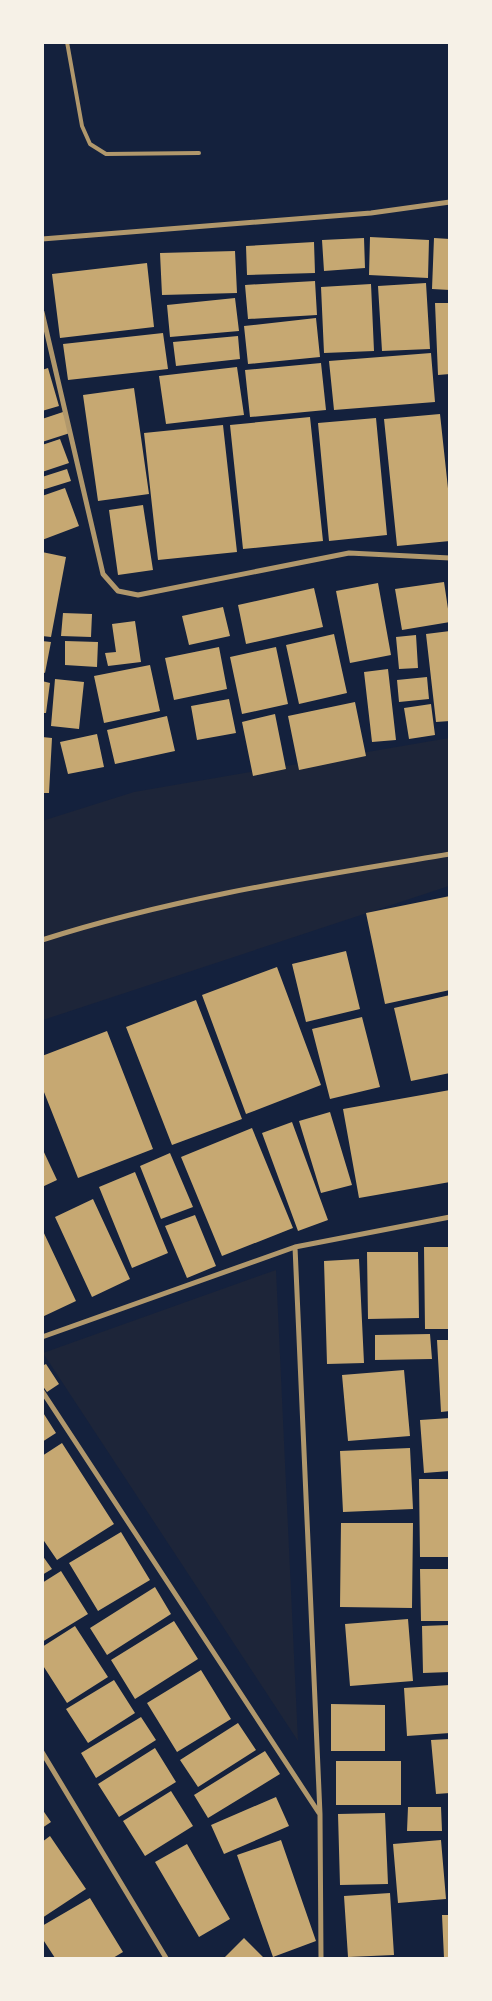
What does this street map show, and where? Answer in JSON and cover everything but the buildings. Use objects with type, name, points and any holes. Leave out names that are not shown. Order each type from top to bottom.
[{"type":"street","points":[[42,239],[371,213],[450,202]]},
{"type":"street","points":[[42,312],[103,574],[118,591],[138,595],[349,553],[450,558]]},
{"type":"street","points":[[42,940],[126,915],[222,892],[450,854]]},
{"type":"street","points":[[42,1337],[295,1248],[450,1217]]},
{"type":"street","points":[[295,1248],[320,1814],[321,1958]]},
{"type":"street","points":[[42,1391],[320,1814]]},
{"type":"street","points":[[42,1752],[166,1958]]},
{"type":"lane","points":[[67,42],[82,126],[90,144],[106,154],[199,153]]},
{"type":"shaded area","points":[[449,738],[449,886],[43,1020],[42,821],[134,792]]},
{"type":"shaded area","points":[[276,1270],[298,1741],[43,1353]]}]
